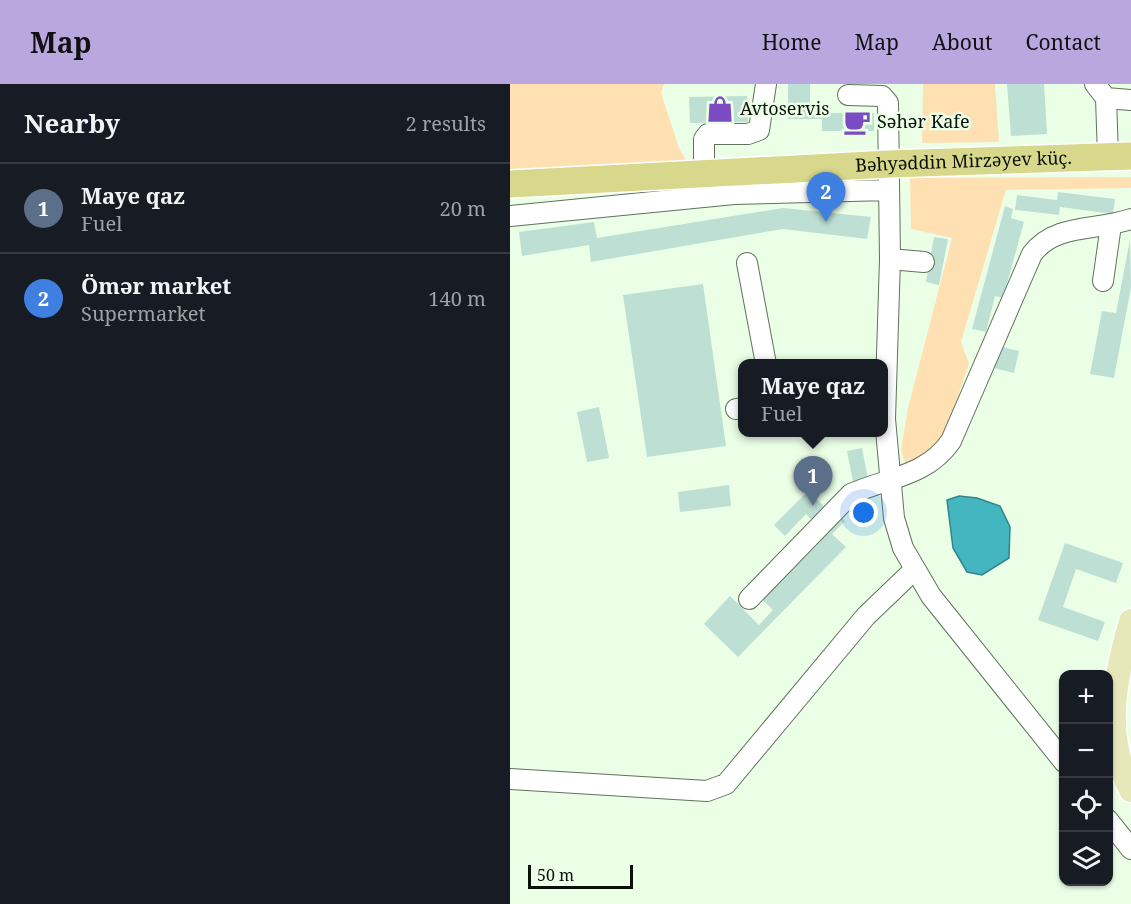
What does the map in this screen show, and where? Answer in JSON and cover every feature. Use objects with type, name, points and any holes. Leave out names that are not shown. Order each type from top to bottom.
[{"type":"highway","name":"Bəhyəddin Mirzəyev küç.","points":[[510,184],[704,172],[889,177],[1119,156]]},
{"type":"main road","points":[[1131,621],[1114,689],[1114,714],[1116,745],[1131,790]]},
{"type":"lane","points":[[704,172],[704,139],[708,134],[748,134],[759,130],[766,84]]},
{"type":"lane","points":[[1101,91],[1131,100]]},
{"type":"lane","points":[[1101,91],[1119,156]]},
{"type":"lane","points":[[848,95],[882,96],[887,99],[890,259],[886,359]]},
{"type":"lane","points":[[510,216],[889,177]]},
{"type":"lane","points":[[748,600],[851,494],[867,487],[889,483],[941,455],[951,441],[1032,254],[1041,241],[1060,232],[1112,225],[1131,219]]},
{"type":"lane","points":[[1103,281],[1112,225]]},
{"type":"lane","points":[[890,259],[924,262]]},
{"type":"lane","points":[[747,263],[765,359]]},
{"type":"lane","points":[[885,437],[894,518],[914,570],[931,596],[1059,756]]},
{"type":"lane","points":[[510,779],[707,791],[726,784],[866,616],[914,570]]},
{"type":"lane","points":[[1113,826],[1131,849]]},
{"type":"shaded area","points":[[510,84],[664,84],[661,93],[679,148],[687,162],[510,169]]},
{"type":"shaded area","points":[[923,84],[995,84],[999,142],[922,143]]},
{"type":"shaded area","points":[[1131,177],[1131,188],[1006,190],[961,342],[969,364],[944,436],[935,451],[905,463],[901,450],[908,408],[952,238],[911,229],[910,178]]},
{"type":"water","points":[[959,496],[977,498],[1000,506],[1010,527],[1009,558],[982,575],[967,572],[953,548],[947,500]]},
{"type":"building","points":[[788,84],[810,84],[810,113],[874,113],[874,131],[822,131],[822,119],[788,119]]},
{"type":"building","points":[[1007,84],[1044,84],[1047,134],[1011,136]]},
{"type":"building","points":[[747,96],[748,122],[690,123],[689,97]]},
{"type":"building","points":[[1058,192],[1115,199],[1113,214],[1060,207],[1059,215],[1015,210],[1017,195],[1057,200]]},
{"type":"building","points":[[1005,206],[1013,209],[1011,218],[1024,222],[1003,298],[995,296],[986,332],[972,329]]},
{"type":"building","points":[[783,208],[871,217],[867,239],[783,229],[591,262],[589,245],[522,256],[519,232],[594,222],[597,238]]},
{"type":"building","points":[[934,237],[948,239],[939,285],[926,282]]},
{"type":"building","points":[[1130,240],[1131,287],[1114,378],[1090,374],[1102,311],[1116,313]]},
{"type":"building","points":[[703,284],[726,446],[647,457],[623,295]]},
{"type":"building","points":[[999,346],[1019,351],[1014,373],[994,368]]},
{"type":"building","points":[[599,407],[609,458],[587,462],[577,412]]},
{"type":"building","points":[[862,448],[868,479],[853,482],[847,451]]},
{"type":"building","points":[[729,485],[731,506],[680,512],[678,492]]},
{"type":"building","points":[[808,491],[828,510],[815,523],[806,514],[785,536],[774,525]]},
{"type":"building","points":[[837,513],[845,521],[832,534],[846,547],[738,657],[704,624],[730,596],[759,625],[773,610],[763,600],[821,541],[815,535]]},
{"type":"building","points":[[1065,543],[1123,563],[1116,583],[1076,569],[1063,607],[1105,622],[1098,641],[1038,620]]},
{"type":"place","name":"Avtoservis","points":[[720,109]]},
{"type":"place","name":"Səhər Kafe","points":[[857,122]]},
{"type":"place","name":"Ömər market","points":[[826,222]]},
{"type":"place","name":"Maye qaz","points":[[813,506]]}]
